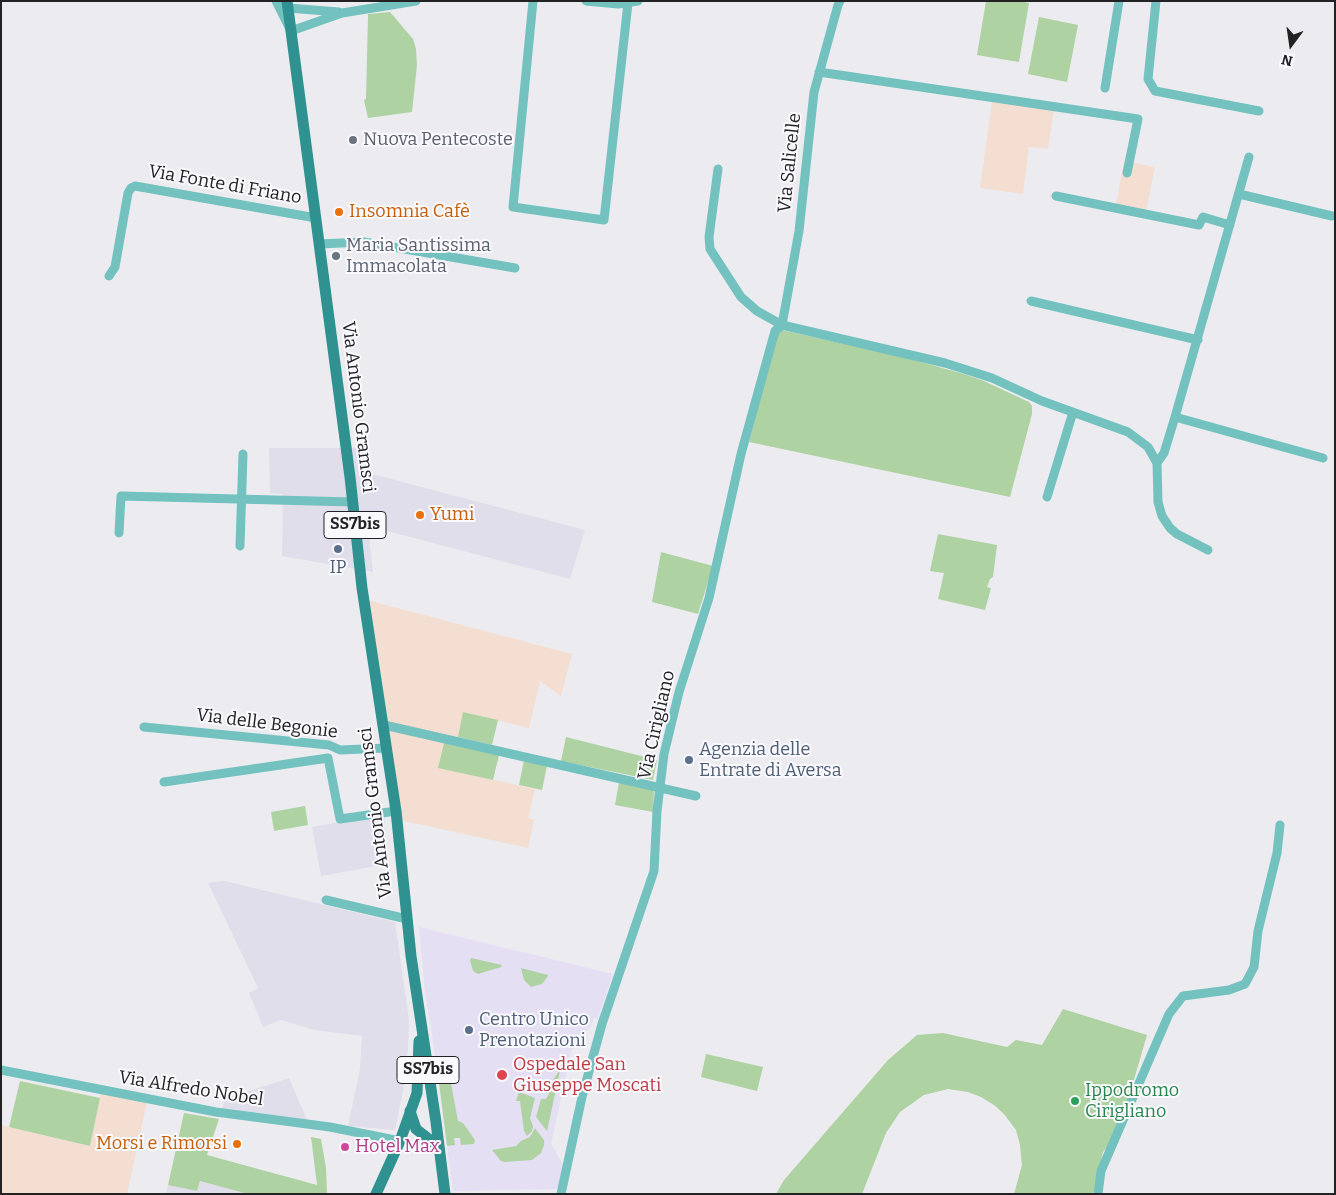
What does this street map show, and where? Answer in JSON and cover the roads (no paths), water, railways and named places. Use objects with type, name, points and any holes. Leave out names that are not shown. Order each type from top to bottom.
[{"type":"main road","name":"Via Antonio Gramsci","points":[[288,5],[353,502],[362,588],[396,812],[406,919],[419,1019],[436,1122],[444,1194]]},
{"type":"main road","name":"Via Antonio Gramsci","points":[[400,1141],[417,1093],[419,1019]]},
{"type":"main road","points":[[417,1093],[427,1090],[431,1093]]},
{"type":"main road","points":[[410,1111],[416,1129],[439,1147]]},
{"type":"main road","points":[[400,1141],[422,1135],[433,1127],[436,1122]]},
{"type":"main road","name":"SS7bis","points":[[376,1194],[400,1141]]},
{"type":"street","points":[[276,1],[291,31],[342,13],[416,1]]},
{"type":"street","points":[[532,1],[513,207],[604,220],[633,2],[618,4],[586,1]]},
{"type":"street","points":[[1105,88],[1119,1]]},
{"type":"street","points":[[1156,1],[1148,80],[1155,91],[1259,111]]},
{"type":"street","name":"Via Salicelle","points":[[782,325],[800,231],[814,92],[838,3]]},
{"type":"street","points":[[288,5],[342,13]]},
{"type":"street","points":[[819,72],[1138,119],[1127,174]]},
{"type":"street","points":[[1157,463],[1164,453],[1175,417],[1249,157]]},
{"type":"street","points":[[718,169],[709,237],[710,249],[741,297],[757,311],[782,325],[945,363],[992,378],[1042,401],[1128,432],[1148,448],[1157,463],[1158,502],[1162,516],[1170,528],[1208,550]]},
{"type":"street","name":"Via Fonte di Friano","points":[[109,276],[115,267],[128,192],[135,186],[316,218]]},
{"type":"street","points":[[1239,194],[1332,216]]},
{"type":"street","points":[[1056,196],[1200,224],[1203,217],[1230,225]]},
{"type":"street","points":[[319,244],[364,242],[514,268]]},
{"type":"street","points":[[1031,301],[1198,340]]},
{"type":"street","name":"Via Cirigliano","points":[[561,1194],[582,1098],[602,1024],[654,871],[659,786],[664,754],[680,692],[709,598],[741,454],[775,331],[782,325]]},
{"type":"street","points":[[1047,497],[1073,412]]},
{"type":"street","points":[[1175,417],[1323,458]]},
{"type":"street","points":[[240,546],[243,454]]},
{"type":"street","points":[[119,533],[121,496],[353,502]]},
{"type":"street","points":[[384,725],[659,786],[696,796]]},
{"type":"street","name":"Via delle Begonie","points":[[144,727],[329,745],[340,750],[387,748]]},
{"type":"street","points":[[164,782],[328,758],[340,819],[396,812]]},
{"type":"street","points":[[1098,1194],[1101,1171],[1169,1014],[1183,996],[1229,990],[1245,984],[1254,967],[1258,931],[1277,853],[1280,825]]},
{"type":"street","points":[[326,900],[406,919]]},
{"type":"street","name":"Via Alfredo Nobel","points":[[1,1070],[216,1112],[271,1118],[376,1135],[400,1141]]},
{"type":"street","name":"Via Alfredo Nobel","points":[[376,1135],[395,1133],[399,1130],[410,1111]]},
{"type":"place","name":"Nuova Pentecoste","points":[[353,140]]},
{"type":"place","name":"Insomnia Cafè","points":[[339,212]]},
{"type":"place","name":"Maria Santissima Immacolata","points":[[336,256]]},
{"type":"place","name":"Yumi","points":[[420,515]]},
{"type":"place","name":"IP","points":[[338,549]]},
{"type":"place","name":"Agenzia delle Entrate di Aversa","points":[[689,760]]},
{"type":"place","name":"Centro Unico Prenotazioni","points":[[469,1030]]},
{"type":"place","name":"Ospedale San Giuseppe Moscati","points":[[502,1075]]},
{"type":"place","name":"Ippodromo Cirigliano","points":[[1075,1101]]},
{"type":"place","name":"Morsi e Rimorsi","points":[[237,1144]]},
{"type":"place","name":"Hotel Max","points":[[345,1147]]}]
